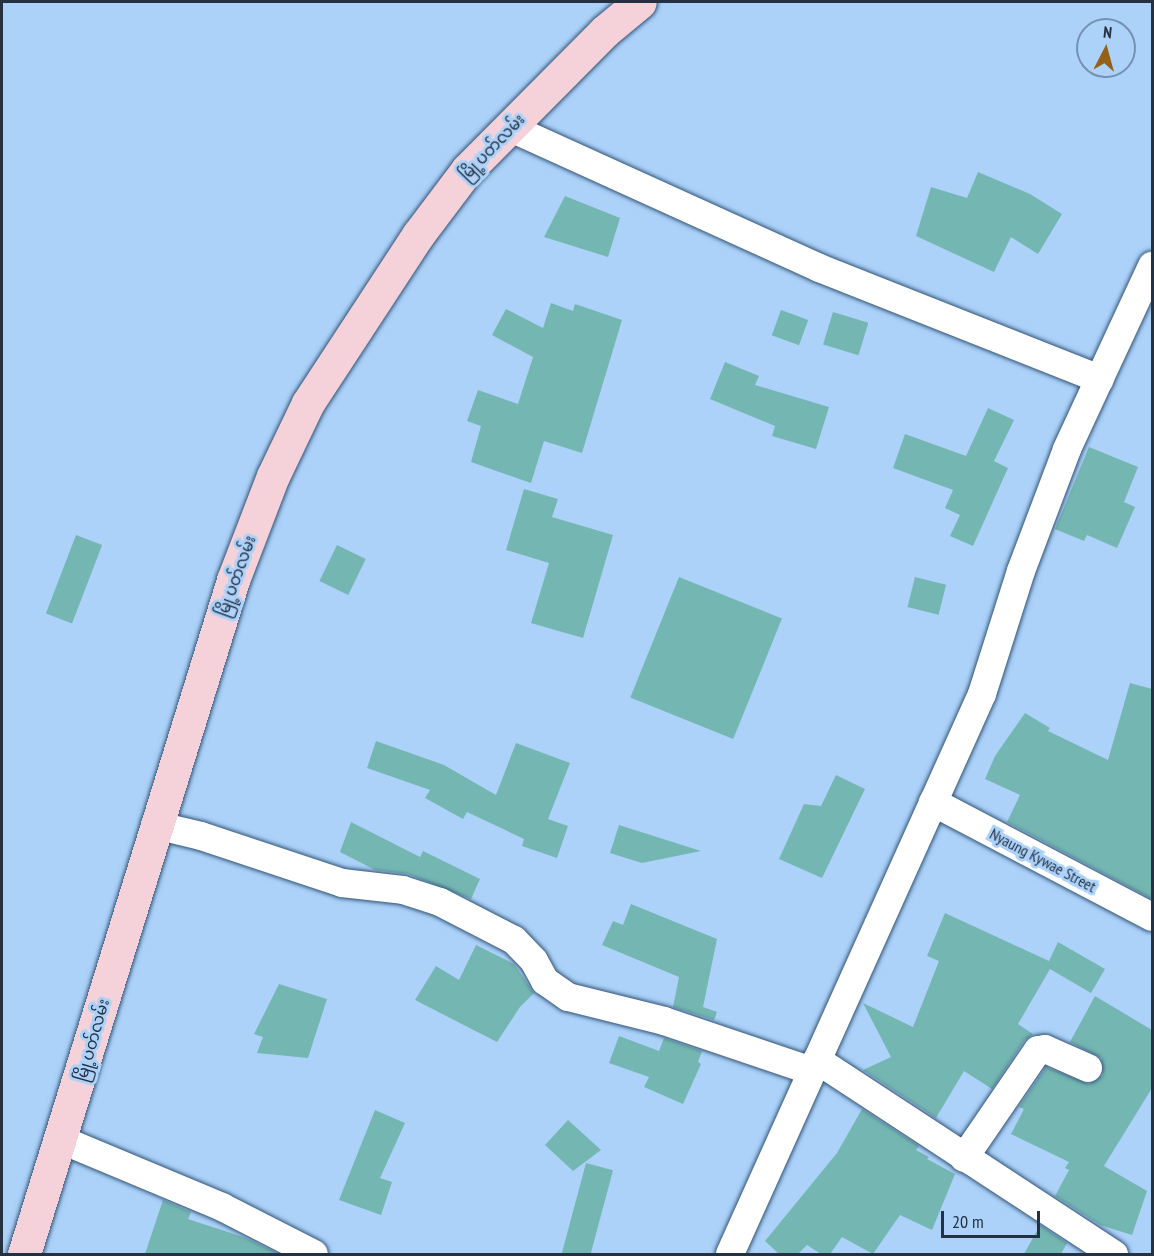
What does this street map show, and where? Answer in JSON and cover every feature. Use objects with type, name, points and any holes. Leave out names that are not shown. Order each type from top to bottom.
[{"type":"main road","name":"မြို့ပတ်လမ်း","points":[[24,1254],[63,1140],[155,825],[233,580],[273,476],[308,404],[418,235],[467,170],[511,128],[564,71],[640,2]]},
{"type":"street","points":[[511,128],[819,268],[1100,379]]},
{"type":"street","points":[[730,1254],[982,694],[1021,571],[1067,449],[1152,266]]},
{"type":"street","name":"Nyaung Kywae Street","points":[[933,802],[1152,917]]},
{"type":"street","points":[[155,825],[201,836],[342,883],[403,890],[440,902],[514,940],[534,961],[545,981],[568,997],[664,1021],[814,1066],[1114,1254]]},
{"type":"street","points":[[964,1158],[1038,1050],[1045,1049],[1088,1068]]},
{"type":"street","points":[[63,1140],[222,1207],[314,1254]]},
{"type":"building","points":[[978,172],[1030,194],[1062,214],[1038,254],[1011,237],[994,272],[916,236],[931,187],[967,198]]},
{"type":"building","points":[[565,196],[620,218],[608,257],[544,237]]},
{"type":"building","points":[[551,303],[573,311],[575,304],[622,320],[582,453],[544,441],[531,483],[471,462],[481,426],[467,421],[478,390],[518,404],[533,357],[492,335],[506,309],[543,328]]},
{"type":"building","points":[[781,310],[808,320],[799,345],[772,335]]},
{"type":"building","points":[[833,312],[868,323],[858,355],[823,345]]},
{"type":"building","points":[[725,362],[759,376],[755,385],[829,407],[816,449],[772,436],[775,426],[710,399]]},
{"type":"building","points":[[988,408],[1014,420],[994,461],[1008,468],[973,546],[950,536],[960,515],[945,508],[953,490],[893,468],[905,434],[966,456]]},
{"type":"building","points":[[1089,447],[1138,467],[1124,502],[1135,507],[1117,548],[1087,535],[1084,541],[1055,529]]},
{"type":"building","points":[[524,489],[558,499],[552,517],[613,535],[583,638],[531,623],[549,563],[506,550]]},
{"type":"building","points":[[76,535],[102,545],[72,623],[46,613]]},
{"type":"building","points":[[337,545],[366,559],[348,595],[319,581]]},
{"type":"building","points":[[679,577],[782,619],[733,739],[630,698]]},
{"type":"building","points":[[915,577],[946,585],[939,615],[908,607]]},
{"type":"building","points":[[1130,683],[1152,689],[1152,899],[1007,822],[1020,795],[985,779],[995,756],[1025,713],[1050,728],[1048,731],[1108,760]]},
{"type":"building","points":[[376,741],[444,765],[496,795],[516,743],[570,763],[548,819],[568,826],[557,858],[522,846],[524,839],[467,812],[463,819],[425,798],[430,790],[367,768]]},
{"type":"building","points":[[836,775],[865,789],[822,878],[779,859],[804,804],[821,806]]},
{"type":"building","points":[[351,822],[420,857],[423,851],[480,879],[471,899],[408,874],[375,870],[340,852]]},
{"type":"building","points":[[619,825],[701,851],[642,863],[610,853]]},
{"type":"building","points":[[631,904],[717,939],[703,1007],[717,1012],[714,1020],[673,1007],[679,977],[602,945],[613,921],[623,925]]},
{"type":"building","points":[[945,913],[1049,961],[1058,942],[1105,969],[1091,993],[1050,969],[1018,1024],[1033,1034],[1024,1041],[992,1089],[964,1071],[936,1118],[863,1070],[891,1057],[863,1003],[913,1027],[939,961],[927,956]]},
{"type":"building","points":[[476,945],[514,964],[534,993],[520,1007],[497,1042],[415,1000],[436,966],[459,980]]},
{"type":"building","points":[[279,984],[327,999],[308,1058],[257,1053],[263,1037],[254,1034]]},
{"type":"building","points":[[1095,996],[1152,1030],[1152,1088],[1104,1166],[1147,1191],[1132,1235],[1100,1225],[1055,1196],[1069,1170],[1065,1168],[1069,1162],[1011,1134],[1024,1109],[1019,1107],[1046,1067],[1089,1084],[1103,1075],[1101,1058],[1070,1042]]},
{"type":"building","points":[[619,1036],[659,1051],[664,1038],[702,1051],[698,1062],[701,1064],[683,1104],[644,1087],[649,1077],[609,1063]]},
{"type":"building","points":[[862,1109],[919,1146],[916,1150],[929,1157],[927,1159],[955,1174],[932,1230],[900,1215],[873,1254],[842,1237],[830,1254],[821,1254],[807,1245],[798,1254],[779,1254],[765,1241],[837,1153]]},
{"type":"building","points":[[375,1110],[405,1123],[380,1178],[392,1182],[381,1215],[339,1200]]},
{"type":"building","points":[[568,1120],[601,1150],[573,1171],[545,1145]]},
{"type":"building","points":[[586,1163],[613,1170],[591,1254],[562,1254]]},
{"type":"building","points":[[163,1200],[191,1212],[188,1219],[246,1238],[279,1254],[145,1254]]},
{"type":"building","points":[[1040,1225],[1067,1243],[1061,1254],[1024,1254]]}]
